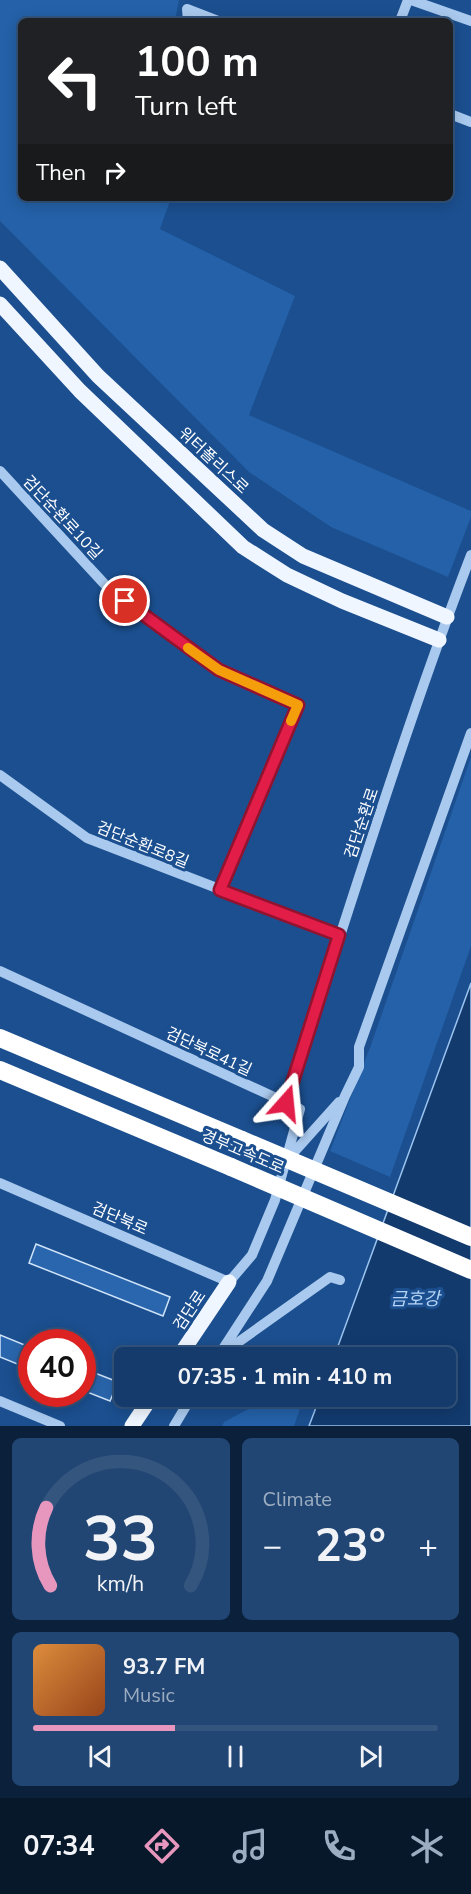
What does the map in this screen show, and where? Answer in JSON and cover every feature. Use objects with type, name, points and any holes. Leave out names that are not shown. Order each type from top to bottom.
[{"type":"highway","name":"경부고속도로","points":[[0,1038],[471,1237]]},
{"type":"highway","name":"경부고속도로","points":[[0,1070],[471,1270]]},
{"type":"main road","name":"워터폴리스로","points":[[0,268],[98,376],[263,530],[303,556],[447,617]]},
{"type":"main road","points":[[0,304],[80,391],[243,547],[287,575],[342,601],[439,640]]},
{"type":"main road","name":"검단로","points":[[185,1347],[229,1282]]},
{"type":"main road","points":[[132,1426],[145,1407]]},
{"type":"street","points":[[401,18],[410,0],[471,21]]},
{"type":"street","points":[[189,4],[213,18]]},
{"type":"street","points":[[453,115],[471,122]]},
{"type":"street","name":"검단순환로10길","points":[[0,471],[110,590],[219,670],[298,705],[220,890]]},
{"type":"street","name":"검단순환로","points":[[286,1103],[339,935],[439,640],[471,555]]},
{"type":"street","points":[[224,1347],[267,1281],[359,1067],[359,1047],[471,733]]},
{"type":"street","name":"검단순환로8길","points":[[0,775],[87,838],[339,935]]},
{"type":"street","name":"검단북로41길","points":[[0,971],[286,1103]]},
{"type":"street","points":[[285,1162],[345,1096]]},
{"type":"street","points":[[229,1282],[252,1255],[275,1200],[300,1109],[286,1103]]},
{"type":"street","name":"검단북로","points":[[0,1183],[229,1282]]},
{"type":"street","points":[[232,1347],[330,1277],[340,1280]]},
{"type":"street","points":[[1,1403],[60,1426]]},
{"type":"street","points":[[174,1426],[185,1407]]},
{"type":"shaded area","points":[[0,0],[179,0],[176,18],[18,18],[18,201],[170,201],[160,229],[295,296],[249,415],[471,511],[471,517],[448,577],[331,527],[249,472],[0,221]]},
{"type":"shaded area","points":[[471,757],[471,946],[390,1177],[330,1151],[371,1045]]},
{"type":"shaded area","points":[[252,1407],[301,1407],[294,1426],[222,1426],[224,1422]]},
{"type":"water","name":"금호강","points":[[471,983],[471,1426],[309,1426],[316,1407],[456,1407],[456,1347],[338,1347]]},
{"type":"building","points":[[36,1244],[170,1297],[163,1316],[29,1263]]},
{"type":"building","points":[[0,1335],[18,1342],[18,1364],[0,1357]]},
{"type":"building","points":[[96,1373],[114,1380],[114,1392],[110,1401],[96,1396]]},
{"type":"slow traffic","points":[[188,648],[219,670],[298,705],[291,721]]},
{"type":"route","points":[[125,601],[219,670],[298,705],[220,890],[339,935],[286,1103]]}]
